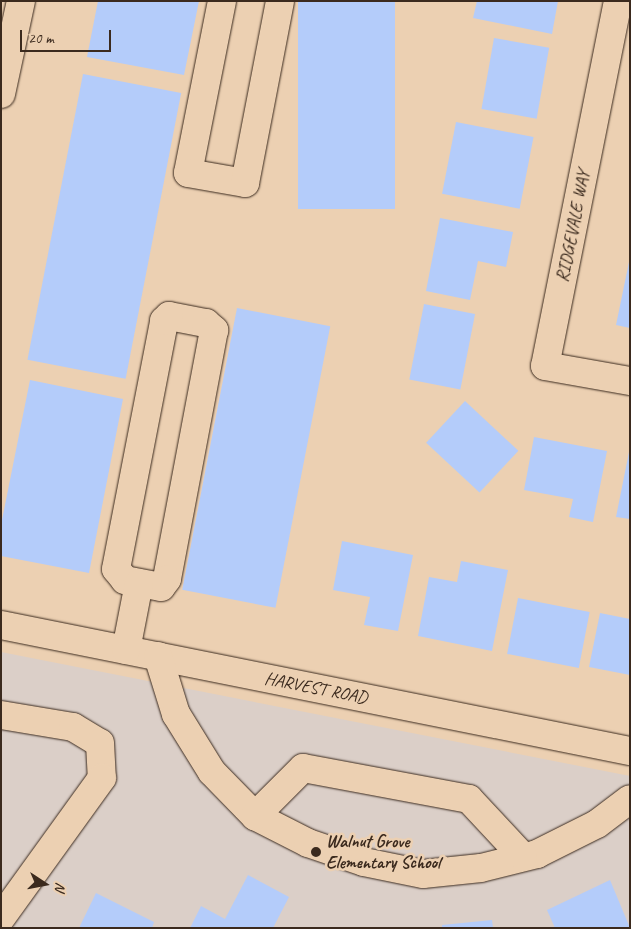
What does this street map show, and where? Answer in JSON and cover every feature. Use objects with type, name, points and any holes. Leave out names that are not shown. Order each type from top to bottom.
[{"type":"street","points":[[1,94],[22,1]]},
{"type":"street","points":[[222,1],[188,173],[245,183],[280,1]]},
{"type":"street","name":"RIDGEVALE WAY","points":[[618,1],[544,366],[630,381]]},
{"type":"street","points":[[169,316],[206,323],[214,330],[167,579],[161,587],[139,583],[124,580],[116,569],[164,321],[169,316]]},
{"type":"street","points":[[126,650],[139,583]]},
{"type":"street","name":"HARVEST ROAD","points":[[1,625],[630,750]]},
{"type":"street","points":[[158,656],[176,714],[212,772],[255,816],[308,843],[364,862],[423,874],[481,868],[537,854],[596,824],[630,799]]},
{"type":"street","points":[[1,715],[73,727],[100,742],[102,778],[1,918]]},
{"type":"street","points":[[255,816],[303,768],[469,799],[523,857]]},
{"type":"shaded area","name":"Walnut Grove Elementary School","points":[[1,652],[630,776],[630,928],[1,928]]},
{"type":"building","points":[[98,1],[199,1],[184,75],[87,57]]},
{"type":"building","points":[[298,1],[395,1],[395,209],[298,209]]},
{"type":"building","points":[[477,1],[558,1],[552,34],[473,18]]},
{"type":"building","points":[[494,38],[549,48],[537,119],[481,109]]},
{"type":"building","points":[[83,74],[181,93],[126,379],[27,360]]},
{"type":"building","points":[[456,122],[534,137],[520,209],[442,194]]},
{"type":"building","points":[[440,218],[513,232],[506,267],[478,261],[470,300],[426,291]]},
{"type":"building","points":[[630,263],[630,328],[616,325]]},
{"type":"building","points":[[424,304],[475,314],[460,390],[409,380]]},
{"type":"building","points":[[237,308],[330,326],[275,608],[182,590]]},
{"type":"building","points":[[30,380],[123,399],[89,573],[1,556],[1,525]]},
{"type":"building","points":[[465,401],[518,451],[480,492],[426,443]]},
{"type":"building","points":[[534,437],[607,451],[593,522],[569,517],[573,499],[524,490]]},
{"type":"building","points":[[630,452],[630,519],[616,517]]},
{"type":"building","points":[[342,541],[413,555],[398,631],[364,625],[370,597],[333,590]]},
{"type":"building","points":[[461,561],[508,570],[492,651],[418,636],[429,577],[457,582]]},
{"type":"building","points":[[518,598],[590,612],[579,668],[507,654]]},
{"type":"building","points":[[600,613],[630,619],[630,675],[589,667]]},
{"type":"building","points":[[248,875],[289,897],[273,928],[190,928],[201,906],[225,919]]},
{"type":"building","points":[[610,880],[630,928],[555,928],[547,910]]},
{"type":"building","points":[[96,893],[154,922],[152,928],[79,928]]},
{"type":"building","points":[[492,920],[493,928],[442,928],[442,925]]},
{"type":"place","name":"Walnut Grove Elementary School","points":[[316,852]]}]
